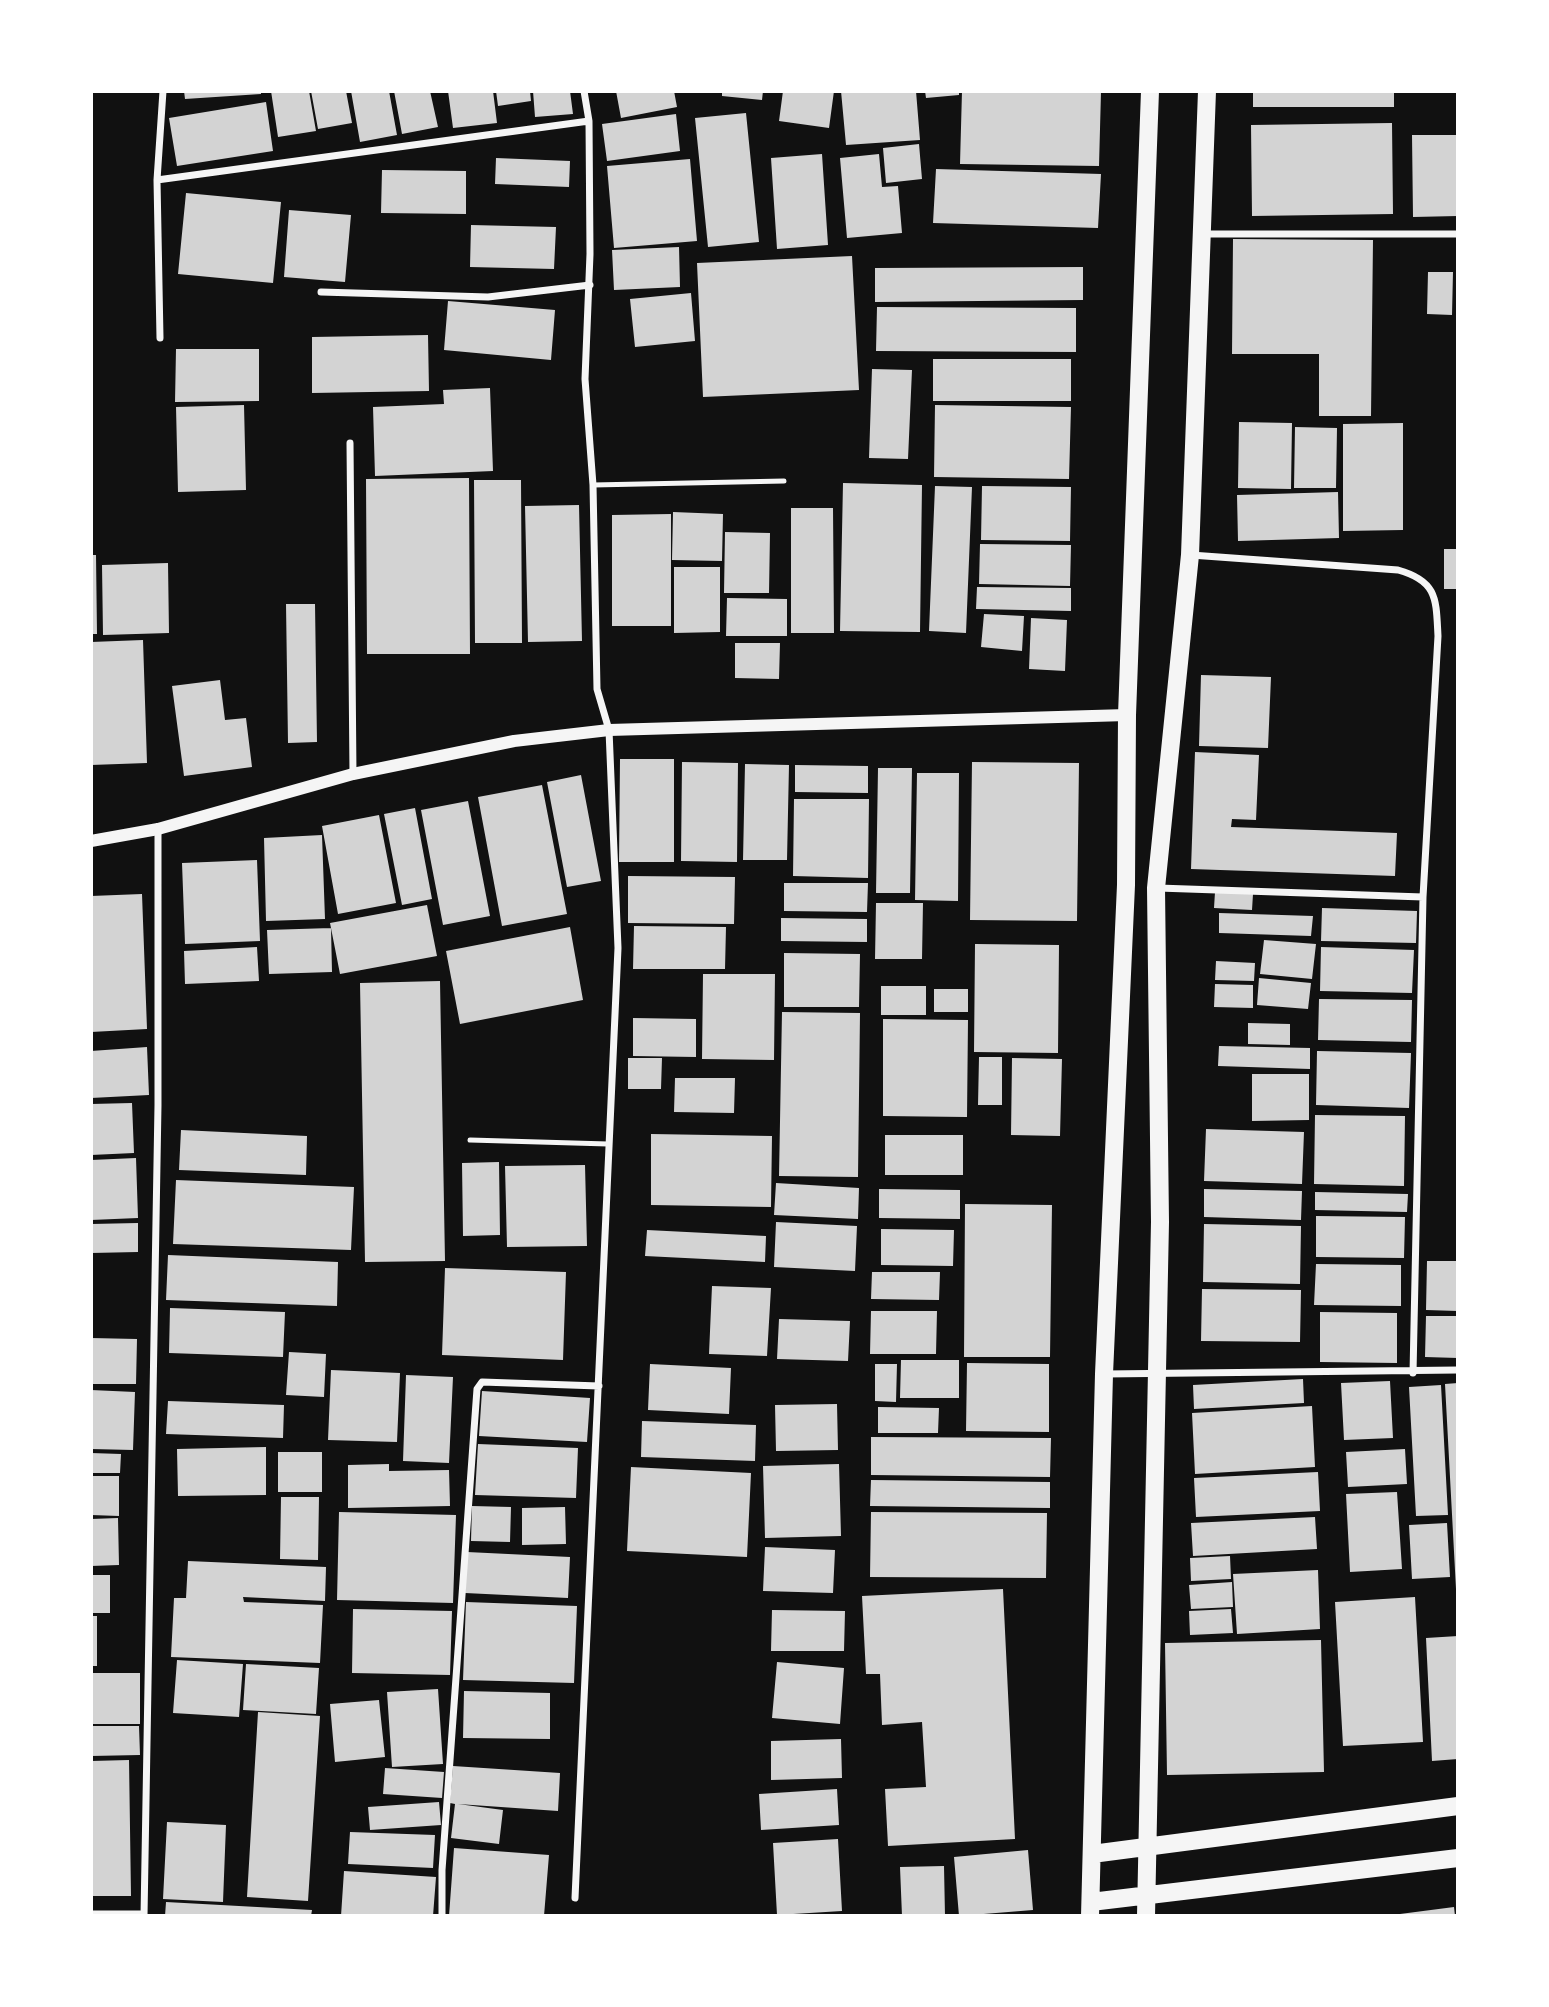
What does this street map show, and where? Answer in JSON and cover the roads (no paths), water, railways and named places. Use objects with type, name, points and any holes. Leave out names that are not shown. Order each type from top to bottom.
[{"type":"main road","points":[[1150,91],[1127,715],[1126,885],[1104,1374],[1091,1909],[1147,1896],[1458,1858]]},
{"type":"main road","points":[[1146,1916],[1160,1222],[1157,888],[1190,555],[1207,91]]},
{"type":"main road","points":[[1092,1854],[1458,1806]]},
{"type":"street","points":[[160,338],[157,180],[163,91]]},
{"type":"street","points":[[575,1898],[618,948],[609,730],[597,689],[593,485],[585,379],[590,285],[589,121],[584,91]]},
{"type":"street","points":[[157,180],[589,121]]},
{"type":"street","points":[[1203,234],[1458,234]]},
{"type":"street","points":[[321,292],[488,297],[590,285]]},
{"type":"street","points":[[350,443],[354,774]]},
{"type":"street","points":[[1190,555],[1398,570],[1419,576],[1431,587],[1437,608],[1438,636],[1423,897],[1413,1373]]},
{"type":"street","points":[[91,841],[158,830],[354,774],[514,741],[609,730],[1127,715]]},
{"type":"street","points":[[91,1914],[144,1915],[158,1105],[158,830]]},
{"type":"street","points":[[1157,888],[1423,897]]},
{"type":"street","points":[[1104,1374],[1413,1373],[1458,1370]]},
{"type":"street","points":[[442,1916],[442,1870],[479,1384],[599,1386]]},
{"type":"lane","points":[[593,485],[784,481]]},
{"type":"lane","points":[[470,1140],[608,1144]]}]
